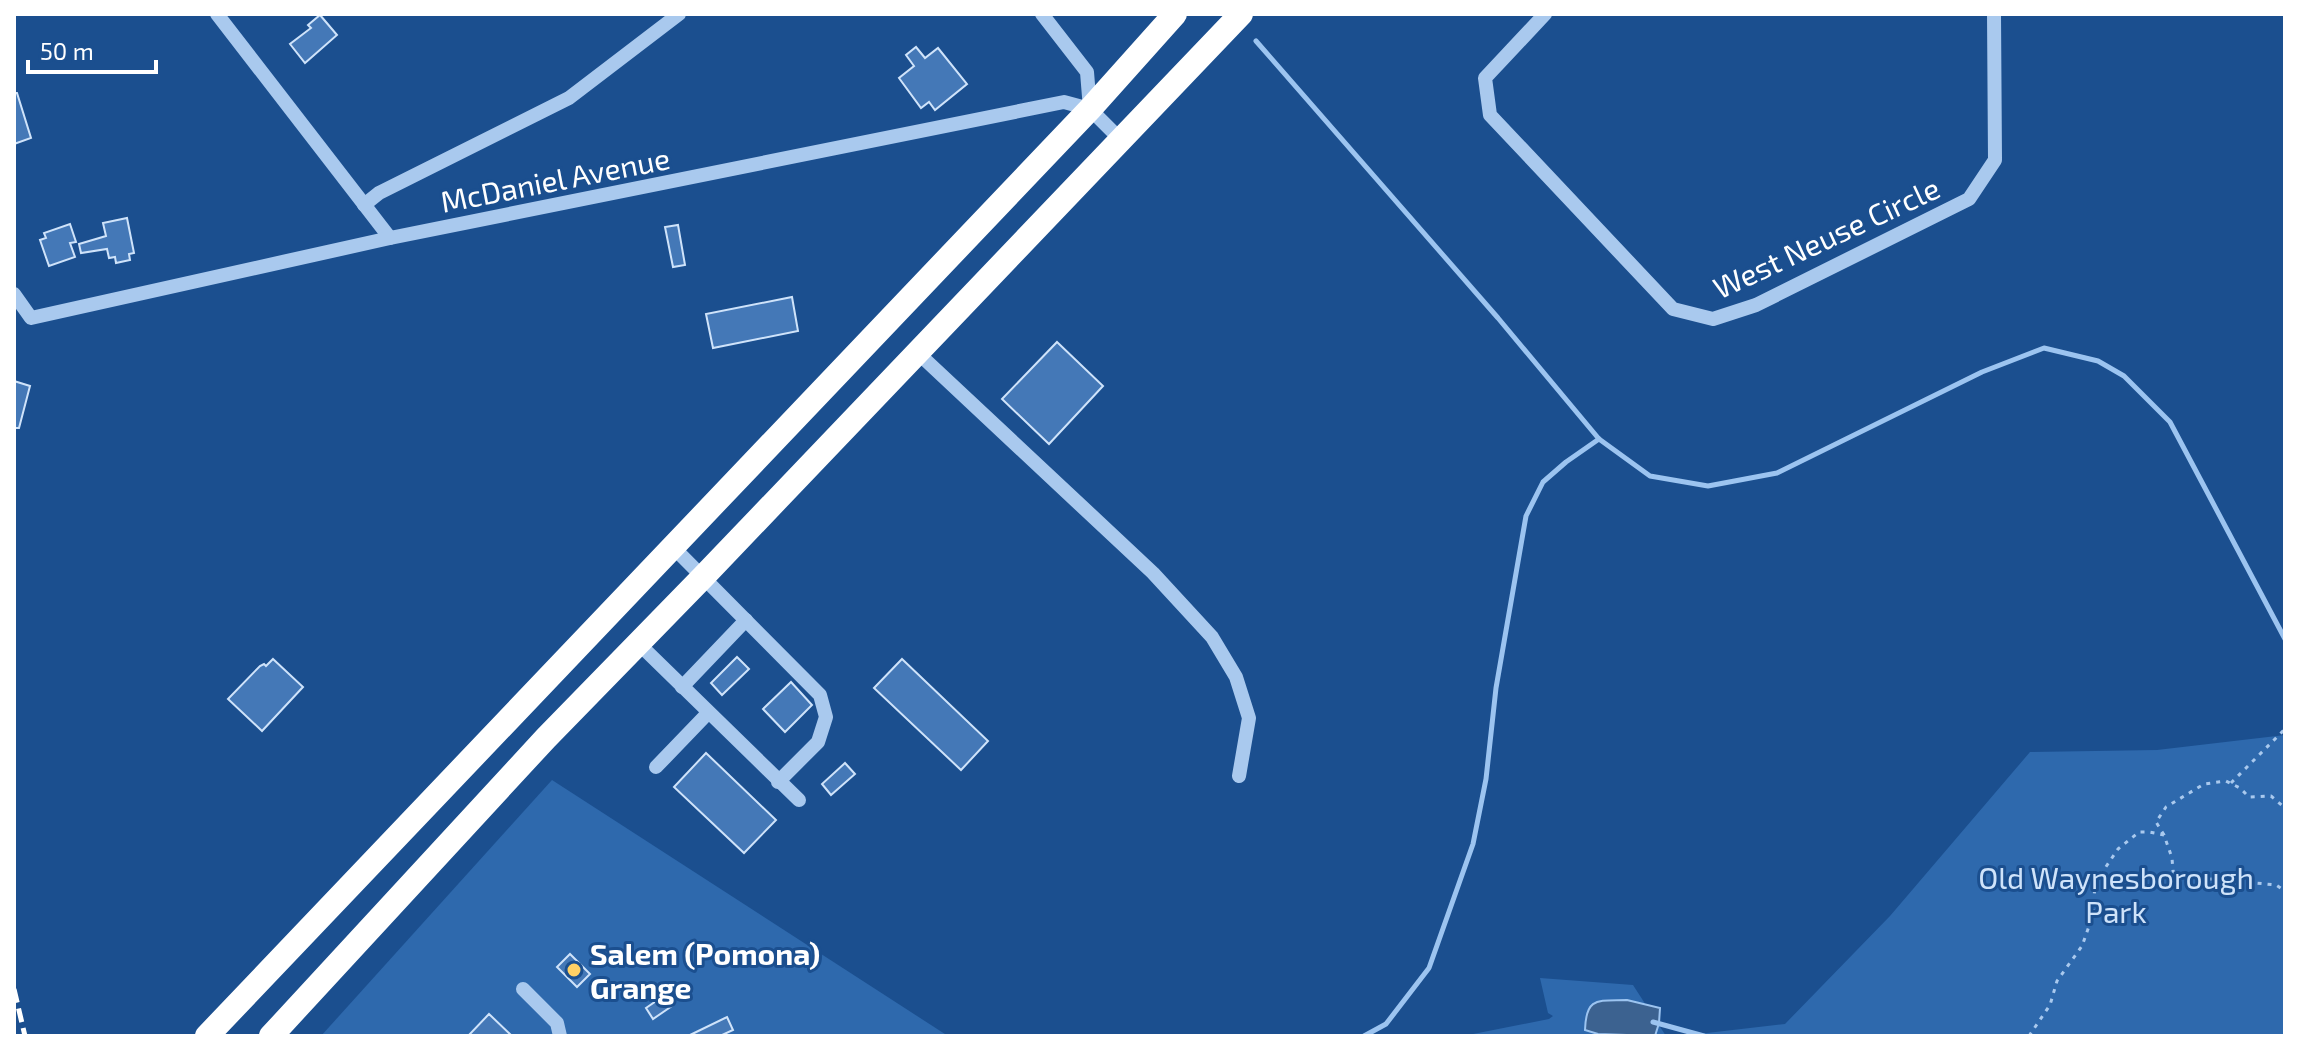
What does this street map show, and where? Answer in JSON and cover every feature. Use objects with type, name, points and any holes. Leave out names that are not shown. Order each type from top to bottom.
[{"type":"highway","points":[[207,1036],[1090,109],[1175,14]]},
{"type":"highway","points":[[271,1036],[637,642],[703,577],[1241,14]]},
{"type":"street","points":[[217,14],[390,238]]},
{"type":"street","points":[[1042,14],[1087,72],[1090,109],[1120,139]]},
{"type":"street","name":"West Neuse Circle","points":[[1545,14],[1485,78],[1490,115],[1673,309],[1713,319],[1756,305],[1969,199],[1995,160],[1994,14]]},
{"type":"street","points":[[364,205],[379,193],[569,98],[668,17]]},
{"type":"street","name":"McDaniel Avenue","points":[[14,294],[31,318],[390,238],[1064,102],[1090,109]]},
{"type":"street","points":[[918,353],[1153,573],[1212,637],[1236,677],[1249,718],[1239,776]]},
{"type":"street","points":[[674,548],[820,695],[826,717],[818,742],[778,782]]},
{"type":"street","points":[[682,687],[746,620]]},
{"type":"street","points":[[637,642],[799,800]]},
{"type":"street","points":[[656,767],[708,713]]},
{"type":"street","points":[[523,989],[557,1023],[560,1036]]},
{"type":"path","points":[[2231,783],[2285,729]]},
{"type":"path","points":[[2285,808],[2271,796],[2249,797],[2226,781],[2204,784],[2166,807],[2156,822],[2172,858],[2173,871],[2181,880],[2216,879],[2276,885],[2285,891]]},
{"type":"path","points":[[2029,1036],[2050,1005],[2057,981],[2082,946],[2093,915],[2095,883],[2118,849],[2139,832],[2164,835]]},
{"type":"path","points":[[570,1036],[588,1036]]},
{"type":"green space","name":"Old Waynesborough Park","points":[[2285,735],[2285,1036],[1681,1036],[1785,1024],[1890,916],[2030,752],[2157,750]]},
{"type":"green space","points":[[552,780],[948,1036],[321,1036]]},
{"type":"green space","points":[[1540,978],[1633,985],[1666,1036],[1463,1036],[1553,1016],[1548,1013]]},
{"type":"shaded area","points":[[1627,1000],[1660,1008],[1655,1036],[1598,1034],[1585,1030],[1591,1006],[1601,1001]]},
{"type":"building","points":[[320,15],[337,35],[305,63],[290,44],[311,28],[308,25]]},
{"type":"building","points":[[916,47],[925,58],[938,48],[967,84],[935,110],[929,102],[921,108],[899,78],[914,66],[906,55]]},
{"type":"building","points":[[14,93],[17,93],[31,138],[14,144]]},
{"type":"building","points":[[127,218],[134,253],[129,254],[130,260],[116,263],[115,257],[109,258],[107,249],[81,253],[79,244],[106,236],[103,223]]},
{"type":"building","points":[[70,224],[76,242],[70,243],[75,257],[49,266],[40,240],[46,238],[44,233]]},
{"type":"building","points":[[678,225],[685,265],[673,267],[665,227]]},
{"type":"building","points":[[792,297],[798,331],[713,348],[706,314]]},
{"type":"building","points":[[1057,342],[1103,386],[1049,444],[1002,399]]},
{"type":"building","points":[[14,381],[30,386],[19,428],[14,428]]},
{"type":"building","points":[[737,657],[749,669],[722,695],[711,683]]},
{"type":"building","points":[[273,659],[303,687],[262,731],[228,699],[260,666],[266,666]]},
{"type":"building","points":[[902,659],[988,741],[961,770],[874,688]]},
{"type":"building","points":[[791,682],[812,705],[785,732],[763,709]]},
{"type":"building","points":[[706,753],[776,820],[744,853],[674,787]]},
{"type":"building","points":[[845,763],[855,774],[831,795],[822,784]]},
{"type":"building","name":"Salem (Pomona) Grange","points":[[570,954],[590,974],[577,987],[557,967]]},
{"type":"building","points":[[665,995],[672,1006],[653,1019],[646,1008]]},
{"type":"building","points":[[489,1014],[512,1036],[468,1036]]},
{"type":"building","points":[[727,1017],[733,1030],[720,1036],[688,1036]]},
{"type":"waterway","points":[[1256,41],[1498,318],[1599,439],[1650,476],[1708,486],[1777,473],[1982,372],[2044,348],[2098,361],[2124,376],[2170,422],[2285,639]]},
{"type":"waterway","points":[[1364,1036],[1386,1024],[1429,968],[1473,844],[1486,779],[1496,688],[1526,516],[1543,482],[1599,439]]},
{"type":"waterway","points":[[1653,1022],[1704,1036]]},
{"type":"railway","points":[[14,989],[25,1036]]},
{"type":"place","name":"Salem (Pomona) Grange","points":[[574,970]]}]
